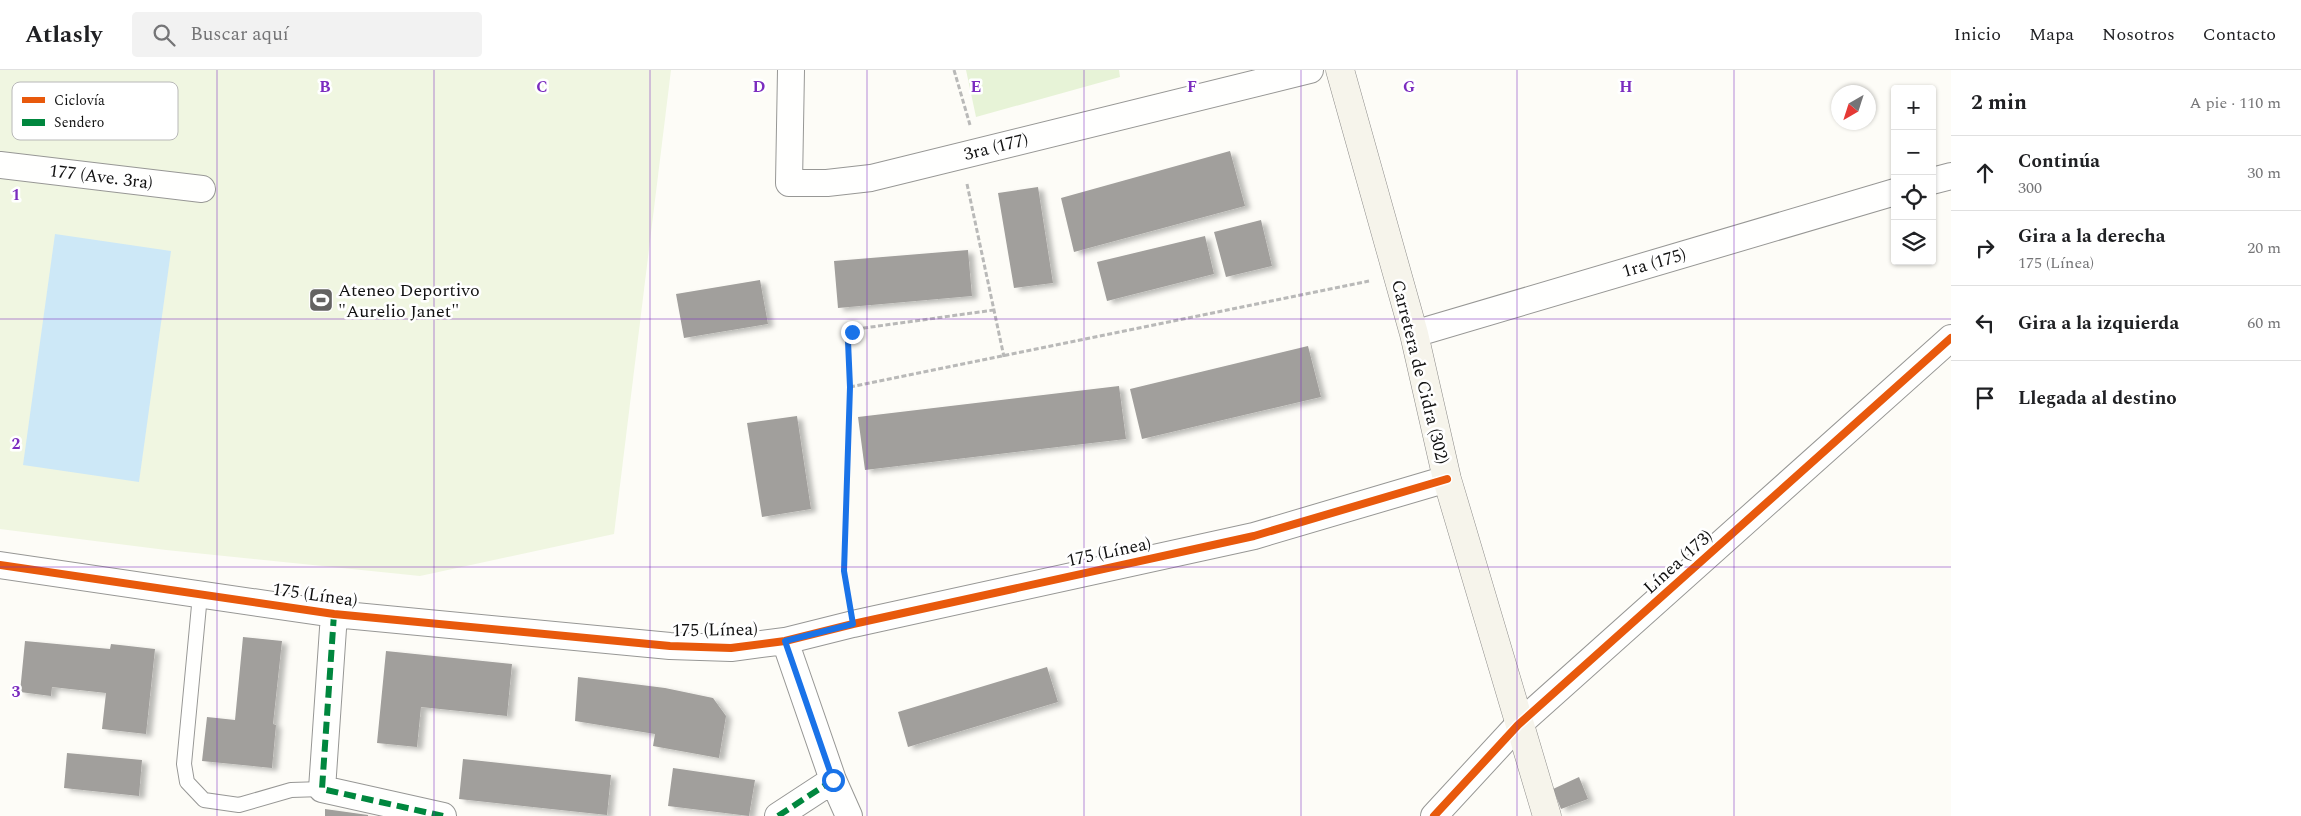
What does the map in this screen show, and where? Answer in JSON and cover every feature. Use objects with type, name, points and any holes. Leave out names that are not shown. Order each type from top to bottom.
[{"type":"main road","name":"Carretera de Cidra (302)","points":[[1340,70],[1414,334],[1447,479],[1518,726],[1547,816]]},
{"type":"street","name":"3ra (177)","points":[[791,70],[790,183],[828,183],[871,178],[1310,70]]},
{"type":"street","name":"177 (Ave. 3ra)","points":[[0,165],[202,189]]},
{"type":"street","points":[[1936,181],[1951,176]]},
{"type":"street","name":"1ra (175)","points":[[1414,334],[1891,193]]},
{"type":"street","name":"Línea (173)","points":[[1434,816],[1518,726],[1951,338]]},
{"type":"street","name":"175 (Línea)","points":[[0,565],[334,614],[670,646],[731,648],[785,641],[853,624],[1254,536],[1447,479]]},
{"type":"street","points":[[334,614],[322,789],[443,816]]},
{"type":"street","points":[[785,641],[833,780],[849,816]]},
{"type":"street","points":[[778,816],[833,780]]},
{"type":"lane","points":[[200,594],[184,764],[187,782],[204,800],[239,805],[291,790],[322,789]]},
{"type":"path","points":[[954,70],[970,154],[994,310],[1004,357]]},
{"type":"path","points":[[850,387],[1397,276]]},
{"type":"path","points":[[853,624],[844,571],[850,387],[848,341],[852,332],[864,328],[994,310]]},
{"type":"green space","name":"Ateneo Deportivo \"Aurelio Janet\"","points":[[0,70],[671,70],[614,534],[420,576],[166,550],[0,529]]},
{"type":"green space","points":[[966,70],[1119,70],[1120,77],[976,117]]},
{"type":"water","points":[[55,234],[171,251],[139,482],[23,465]]},
{"type":"building","points":[[1230,151],[1245,206],[1074,252],[1061,198]]},
{"type":"building","points":[[1038,187],[1053,283],[1014,288],[998,193]]},
{"type":"building","points":[[1261,220],[1272,266],[1226,277],[1214,232]]},
{"type":"building","points":[[1205,236],[1214,274],[1107,301],[1097,262]]},
{"type":"building","points":[[968,250],[972,296],[838,308],[834,261]]},
{"type":"building","points":[[760,280],[768,324],[684,338],[676,294]]},
{"type":"building","points":[[1308,346],[1321,397],[1142,439],[1130,389]]},
{"type":"building","points":[[1119,386],[1126,439],[865,470],[858,417]]},
{"type":"building","points":[[797,416],[811,509],[762,517],[747,423]]},
{"type":"building","points":[[243,637],[282,641],[273,724],[276,725],[272,768],[202,761],[207,717],[235,720]]},
{"type":"building","points":[[25,641],[110,649],[111,644],[155,649],[146,734],[102,729],[106,693],[52,687],[51,696],[20,692]]},
{"type":"building","points":[[386,651],[512,664],[507,716],[421,707],[417,747],[377,743]]},
{"type":"building","points":[[1047,667],[1058,702],[908,747],[898,712]]},
{"type":"building","points":[[578,677],[665,688],[713,698],[726,716],[719,758],[653,746],[655,734],[575,721]]},
{"type":"building","points":[[67,753],[142,760],[139,796],[64,788]]},
{"type":"building","points":[[463,759],[611,775],[607,815],[459,799]]},
{"type":"building","points":[[673,768],[755,780],[749,816],[668,806]]},
{"type":"building","points":[[1579,777],[1588,799],[1561,809],[1553,789]]},
{"type":"building","points":[[325,809],[368,815],[368,816],[325,816]]},
{"type":"marked path","points":[[334,614],[322,789],[443,816]]},
{"type":"marked path","points":[[778,816],[833,780]]},
{"type":"cycle path","points":[[1434,816],[1518,725],[1951,338]]},
{"type":"cycle path","points":[[0,565],[334,614],[670,646],[731,648],[785,641],[853,624],[1254,536],[1447,479]]},
{"type":"place","name":"Ateneo Deportivo \"Aurelio Janet\"","points":[[321,300]]},
{"type":"route","points":[[833,780],[785,641],[853,624],[844,571],[850,387],[848,341],[852,332]]}]
